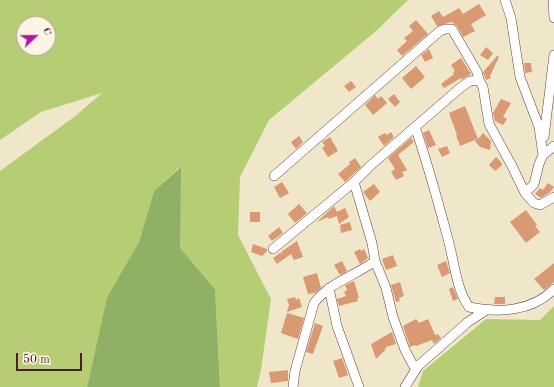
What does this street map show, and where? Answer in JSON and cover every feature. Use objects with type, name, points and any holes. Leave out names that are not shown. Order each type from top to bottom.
[{"type":"street","points":[[506,0],[511,18],[520,77],[539,127],[543,155]]},
{"type":"street","points":[[553,0],[554,18]]},
{"type":"street","points":[[274,176],[445,28],[452,29],[471,60],[483,87],[489,124],[525,193],[534,203],[540,205],[554,197]]},
{"type":"street","points":[[543,155],[554,55]]},
{"type":"street","points":[[273,249],[354,182],[460,88],[470,81],[479,80]]},
{"type":"street","points":[[415,127],[448,238],[464,300],[468,306],[488,310],[506,310],[523,307],[542,299],[554,289]]},
{"type":"street","points":[[525,193],[534,184],[538,164],[543,155],[554,146]]},
{"type":"street","points":[[354,182],[372,243],[375,261],[390,301],[389,307],[406,350],[414,366],[418,366]]},
{"type":"street","points":[[293,387],[295,371],[313,307],[320,296],[329,288],[375,261]]},
{"type":"street","points":[[329,288],[337,326],[359,387]]},
{"type":"street","points":[[405,387],[418,366],[468,322],[488,310]]},
{"type":"green space","points":[[0,0],[408,0],[375,32],[269,120],[240,177],[238,235],[271,299],[261,370],[257,387],[220,387],[215,289],[180,248],[180,167],[154,191],[139,242],[107,297],[87,387],[0,387],[0,171],[74,117],[102,93],[41,112],[0,140]]},
{"type":"green space","points":[[181,167],[180,248],[215,289],[220,387],[87,387],[107,297],[139,242],[154,191]]},
{"type":"green space","points":[[554,306],[554,387],[418,387],[423,371],[486,319],[540,320]]},
{"type":"building","points":[[479,4],[486,15],[471,24],[475,31],[463,37],[457,26],[452,22],[437,26],[431,16],[439,11],[443,17],[459,8],[463,14]]},
{"type":"building","points":[[416,20],[428,34],[402,56],[397,50],[407,41],[404,38],[413,31],[409,26]]},
{"type":"building","points":[[486,47],[493,53],[488,60],[480,55]]},
{"type":"building","points":[[429,49],[433,58],[425,62],[421,55]]},
{"type":"building","points":[[497,56],[499,57],[490,76],[491,78],[486,80],[483,72]]},
{"type":"building","points":[[461,58],[471,74],[444,88],[441,84],[454,74],[453,72],[455,71],[451,65]]},
{"type":"building","points":[[524,63],[531,63],[532,72],[525,73]]},
{"type":"building","points":[[416,66],[425,77],[411,89],[402,78]]},
{"type":"building","points":[[351,81],[356,87],[349,92],[344,86]]},
{"type":"building","points":[[394,94],[400,102],[395,107],[388,99]]},
{"type":"building","points":[[375,95],[378,99],[381,96],[387,103],[373,115],[365,105]]},
{"type":"building","points":[[501,99],[511,103],[503,117],[507,119],[503,125],[495,121],[493,113]]},
{"type":"building","points":[[465,106],[478,139],[483,133],[491,141],[490,150],[480,147],[475,141],[477,139],[460,146],[449,113]]},
{"type":"building","points":[[429,130],[436,145],[428,148],[423,133]]},
{"type":"building","points":[[391,132],[394,137],[384,146],[378,137],[385,133],[387,135]]},
{"type":"building","points":[[299,136],[303,142],[296,149],[291,142]]},
{"type":"building","points":[[330,137],[338,151],[328,157],[322,148],[325,146],[322,142]]},
{"type":"building","points":[[411,138],[414,142],[398,155],[407,170],[402,172],[404,176],[396,180],[391,172],[395,169],[388,158]]},
{"type":"building","points":[[447,146],[450,153],[442,157],[438,149]]},
{"type":"building","points":[[496,157],[502,165],[495,171],[489,165]]},
{"type":"building","points":[[355,158],[361,167],[345,182],[338,174]]},
{"type":"building","points":[[282,182],[289,193],[280,198],[274,187]]},
{"type":"building","points":[[548,183],[554,187],[550,192],[541,198],[535,194],[540,188],[543,190]]},
{"type":"building","points":[[374,184],[380,192],[370,201],[363,192]]},
{"type":"building","points":[[299,204],[307,213],[295,223],[288,214]]},
{"type":"building","points":[[334,206],[337,212],[345,208],[349,217],[339,224],[337,216],[329,219],[328,217],[317,222]]},
{"type":"building","points":[[526,210],[537,225],[535,226],[540,232],[526,243],[510,222]]},
{"type":"building","points":[[250,212],[260,212],[260,222],[250,222]]},
{"type":"building","points":[[350,222],[352,230],[341,233],[340,225]]},
{"type":"building","points":[[279,227],[283,233],[272,241],[268,236]]},
{"type":"building","points":[[297,241],[303,257],[294,260],[291,254],[277,264],[273,258],[280,253],[283,254],[281,252]]},
{"type":"building","points":[[253,244],[267,249],[267,251],[262,256],[251,252]]},
{"type":"building","points":[[360,249],[361,251],[364,249],[368,258],[360,264],[354,252]]},
{"type":"building","points":[[393,255],[397,266],[386,270],[382,259]]},
{"type":"building","points":[[342,261],[347,271],[340,275],[334,265]]},
{"type":"building","points":[[446,261],[450,273],[442,277],[437,265]]},
{"type":"building","points":[[554,263],[554,282],[544,290],[534,279]]},
{"type":"building","points":[[317,273],[321,288],[315,293],[308,294],[303,277]]},
{"type":"building","points":[[354,281],[359,298],[357,298],[358,301],[339,306],[337,299],[346,296],[344,292],[347,290],[345,285]]},
{"type":"building","points":[[400,282],[404,296],[399,298],[400,301],[396,302],[391,285]]},
{"type":"building","points":[[453,287],[458,299],[453,301],[449,289]]},
{"type":"building","points":[[295,297],[296,300],[299,298],[302,307],[287,312],[289,305],[287,299]]},
{"type":"building","points":[[495,297],[505,297],[505,304],[494,304]]},
{"type":"building","points":[[287,313],[304,318],[298,339],[281,333]]},
{"type":"building","points":[[416,319],[419,323],[428,319],[435,335],[438,334],[441,338],[434,344],[432,340],[410,347],[403,326]]},
{"type":"building","points":[[315,323],[323,326],[313,354],[306,352]]},
{"type":"building","points":[[392,332],[396,344],[386,347],[376,359],[371,344]]},
{"type":"building","points":[[342,358],[348,375],[339,378],[333,361]]},
{"type":"building","points":[[288,370],[288,381],[271,383],[269,372]]}]
